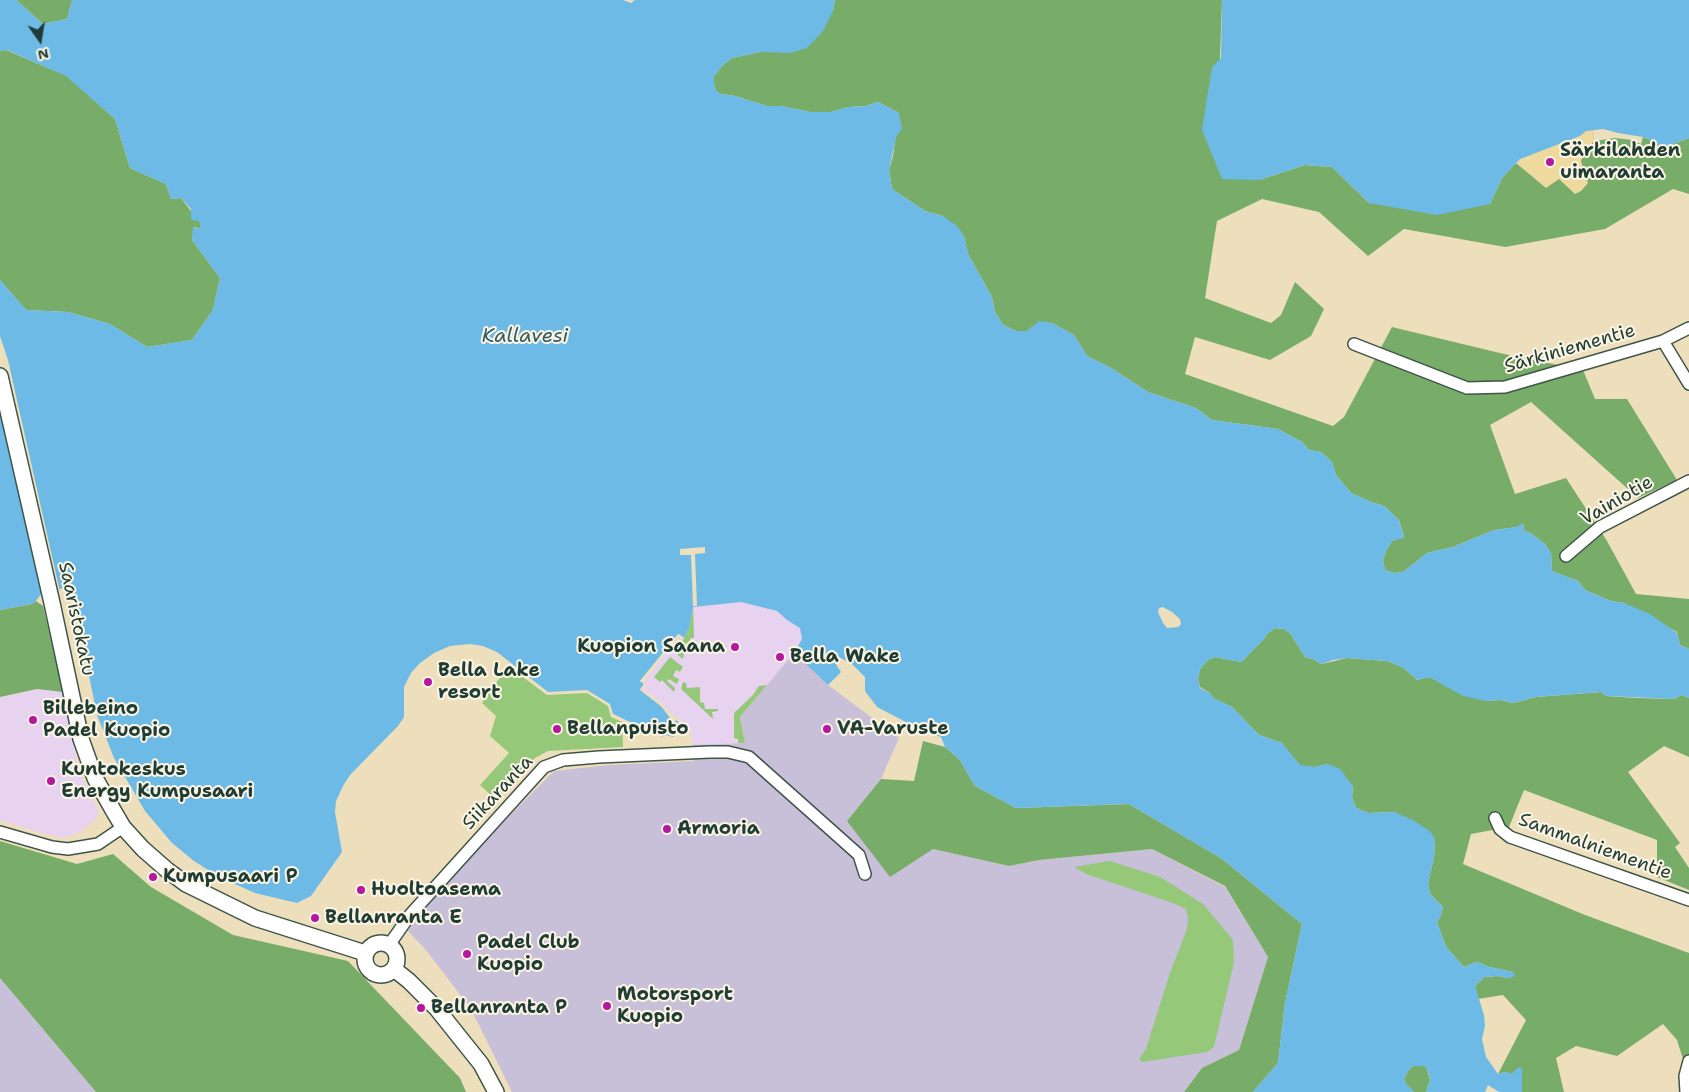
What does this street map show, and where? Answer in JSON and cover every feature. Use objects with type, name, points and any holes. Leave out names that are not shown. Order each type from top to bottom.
[{"type":"main road","name":"Saaristokatu","points":[[0,376],[81,738],[95,778],[123,827],[143,849],[186,884],[255,918],[365,952]]},
{"type":"main road","points":[[384,943],[389,945],[396,955],[397,962],[394,969],[387,975],[375,975],[366,967],[364,960],[365,952],[375,944],[384,943]]},
{"type":"main road","points":[[394,969],[437,1009],[481,1064],[496,1092]]},
{"type":"street","points":[[1663,341],[1689,328]]},
{"type":"street","name":"Särkiniementie","points":[[1354,344],[1467,388],[1505,387],[1663,341],[1689,384]]},
{"type":"street","name":"Vainiotie","points":[[1566,556],[1600,527],[1689,481]]},
{"type":"street","name":"Siikaranta","points":[[389,945],[410,915],[544,767],[563,760],[710,752],[728,752],[749,757],[859,855],[865,874]]},
{"type":"street","name":"Sammalniementie","points":[[1495,818],[1500,829],[1510,837],[1689,900]]},
{"type":"street","points":[[0,832],[68,850],[98,844],[123,827]]},
{"type":"street","points":[[1686,1092],[1685,1076],[1689,1061]]},
{"type":"shaded area","points":[[741,602],[777,611],[800,628],[802,639],[794,653],[740,717],[745,743],[693,745],[687,726],[640,689],[640,681],[693,606]]},
{"type":"shaded area","points":[[794,653],[828,685],[899,738],[881,779],[847,821],[933,849],[1009,866],[1039,860],[1152,849],[1225,887],[1268,957],[1239,1050],[1202,1068],[1184,1092],[512,1092],[471,1009],[426,950],[408,931],[442,888],[501,824],[554,771],[609,765],[694,761],[693,745],[745,743],[740,717]]},
{"type":"shaded area","points":[[37,689],[63,692],[79,771],[99,812],[94,821],[75,835],[63,838],[0,820],[0,697]]},
{"type":"shaded area","points":[[0,978],[96,1092],[0,1092]]},
{"type":"green space","points":[[16,0],[72,0],[67,19],[43,24]]},
{"type":"green space","points":[[835,0],[1222,0],[1220,58],[1259,180],[1305,165],[1332,167],[1369,203],[1490,204],[1502,178],[1520,159],[1593,130],[1594,141],[1615,138],[1632,140],[1641,144],[1643,137],[1663,148],[1689,138],[1689,194],[1673,189],[1605,229],[1505,247],[1404,229],[1368,256],[1319,212],[1262,199],[1217,221],[1205,298],[1271,323],[1281,315],[1295,282],[1324,309],[1311,336],[1270,360],[1195,337],[1185,374],[1333,426],[1344,417],[1392,327],[1504,354],[1583,370],[1595,399],[1627,399],[1677,480],[1638,498],[1531,402],[1490,425],[1515,494],[1566,478],[1607,541],[1636,594],[1689,599],[1689,649],[1680,645],[1677,632],[1624,603],[1611,601],[1585,590],[1578,581],[1552,571],[1551,553],[1545,544],[1523,530],[1524,524],[1517,527],[1494,530],[1453,547],[1427,553],[1403,572],[1394,573],[1385,570],[1383,560],[1386,551],[1392,541],[1404,537],[1399,520],[1384,506],[1351,493],[1336,475],[1332,462],[1321,452],[1309,450],[1302,442],[1278,429],[1212,420],[1196,408],[1148,392],[1111,368],[1087,356],[1074,335],[1052,323],[1039,322],[1027,331],[1016,331],[1003,325],[995,312],[992,297],[968,254],[964,236],[943,216],[925,211],[892,189],[889,170],[893,156],[899,113],[878,102],[831,112],[810,112],[781,106],[767,106],[716,91],[714,76],[732,58],[760,52],[772,52],[833,11]]},
{"type":"green space","points":[[6,50],[67,76],[115,119],[130,168],[166,184],[171,199],[181,198],[201,224],[200,229],[194,227],[192,240],[220,278],[213,310],[192,340],[147,347],[110,324],[68,312],[26,310],[0,280],[0,51]]},
{"type":"green space","points":[[36,601],[43,606],[63,692],[37,689],[0,697],[0,610],[31,604]]},
{"type":"green space","points":[[693,606],[694,638],[691,638],[685,649],[683,659],[674,652],[684,639],[689,628]]},
{"type":"green space","points":[[1275,628],[1284,629],[1290,633],[1305,657],[1322,664],[1347,658],[1387,661],[1404,668],[1417,680],[1429,677],[1486,701],[1500,700],[1513,703],[1536,697],[1601,692],[1606,696],[1675,699],[1681,695],[1689,698],[1689,757],[1664,746],[1628,772],[1680,843],[1675,847],[1689,868],[1689,890],[1657,877],[1657,840],[1524,790],[1509,827],[1471,834],[1463,864],[1585,915],[1689,953],[1689,1078],[1677,1040],[1663,1024],[1617,1056],[1576,1046],[1556,1058],[1564,1092],[1522,1092],[1522,1079],[1505,1072],[1498,1074],[1526,1020],[1503,995],[1478,999],[1475,986],[1484,977],[1497,976],[1509,978],[1513,972],[1489,967],[1477,962],[1464,967],[1446,947],[1437,922],[1443,907],[1430,894],[1428,884],[1434,857],[1435,840],[1394,812],[1368,813],[1356,808],[1352,798],[1353,786],[1328,764],[1315,767],[1300,766],[1282,743],[1259,735],[1232,707],[1213,698],[1210,693],[1200,687],[1198,679],[1200,669],[1208,660],[1215,657],[1241,662]]},
{"type":"green space","points":[[670,657],[683,667],[680,672],[676,670],[673,676],[679,679],[677,684],[669,679],[667,681],[675,688],[674,692],[662,680],[660,682],[654,677]]},
{"type":"green space","name":"Bellanpuisto","points":[[507,672],[516,672],[547,695],[587,693],[608,706],[611,717],[622,722],[623,747],[548,751],[535,758],[496,800],[480,785],[509,753],[490,736],[496,716],[482,703],[498,680]]},
{"type":"green space","points":[[683,682],[686,683],[687,688],[700,687],[700,702],[704,703],[705,709],[718,709],[718,711],[712,712],[713,719],[681,689]]},
{"type":"green space","points":[[767,685],[740,717],[745,743],[738,743],[738,739],[734,738],[734,713],[753,695],[759,686]]},
{"type":"green space","points":[[923,741],[945,747],[960,760],[975,786],[1016,808],[1129,804],[1221,858],[1302,924],[1285,1003],[1278,1063],[1253,1092],[1184,1092],[1202,1068],[1239,1050],[1268,957],[1225,886],[1152,849],[1039,860],[1009,866],[933,849],[890,877],[847,821],[881,779],[914,781]]},
{"type":"green space","points":[[0,841],[77,864],[113,854],[151,887],[233,935],[348,961],[460,1078],[466,1092],[96,1092],[0,978]]},
{"type":"green space","points":[[1110,861],[1160,877],[1203,904],[1233,940],[1234,962],[1214,1047],[1207,1052],[1142,1062],[1139,1059],[1146,1049],[1170,973],[1187,929],[1188,917],[1186,909],[1173,903],[1086,874],[1074,867]]},
{"type":"green space","points":[[1413,1066],[1425,1066],[1427,1069],[1430,1080],[1426,1092],[1414,1092],[1406,1084],[1404,1079]]},
{"type":"sand","name":"Särkilahden uimaranta","points":[[1593,130],[1594,141],[1584,153],[1581,161],[1588,183],[1581,191],[1575,194],[1559,179],[1546,188],[1516,163],[1520,159]]},
{"type":"water","name":"Kallavesi","points":[[0,0],[16,0],[43,24],[67,19],[72,0],[623,0],[631,3],[635,0],[835,0],[833,11],[823,31],[807,48],[790,53],[760,52],[732,58],[714,76],[716,91],[767,106],[781,106],[810,112],[831,112],[878,102],[899,113],[902,129],[896,137],[889,170],[892,189],[925,211],[943,216],[957,226],[964,236],[968,254],[992,297],[995,312],[1003,325],[1016,331],[1027,331],[1039,321],[1052,323],[1074,335],[1087,356],[1111,368],[1148,392],[1196,408],[1212,420],[1278,429],[1302,442],[1309,450],[1321,452],[1332,462],[1336,475],[1351,493],[1384,506],[1399,520],[1404,538],[1392,541],[1386,551],[1383,560],[1385,570],[1394,573],[1403,572],[1427,553],[1453,547],[1494,530],[1517,527],[1524,523],[1523,530],[1545,544],[1551,553],[1552,571],[1578,581],[1585,590],[1650,614],[1677,633],[1680,645],[1689,649],[1689,698],[1681,695],[1675,699],[1606,696],[1601,692],[1536,697],[1513,703],[1500,700],[1486,701],[1463,696],[1429,677],[1417,680],[1404,668],[1387,661],[1347,658],[1322,664],[1305,657],[1290,633],[1284,629],[1275,628],[1241,662],[1215,657],[1208,660],[1200,669],[1198,679],[1200,688],[1210,693],[1213,698],[1232,707],[1259,735],[1282,743],[1300,765],[1315,767],[1328,764],[1340,769],[1353,786],[1352,798],[1356,808],[1368,813],[1394,812],[1413,820],[1431,832],[1435,840],[1434,857],[1428,884],[1430,894],[1443,907],[1437,922],[1446,947],[1464,967],[1477,962],[1489,967],[1513,972],[1515,976],[1509,978],[1497,976],[1484,977],[1475,986],[1484,1015],[1485,1026],[1482,1039],[1486,1057],[1498,1074],[1505,1072],[1512,1074],[1517,1068],[1522,1068],[1522,1092],[1499,1092],[1488,1085],[1485,1092],[1426,1092],[1430,1080],[1425,1066],[1413,1066],[1404,1079],[1414,1092],[1253,1092],[1278,1063],[1285,1003],[1302,924],[1221,858],[1129,804],[1016,808],[975,786],[960,760],[945,747],[941,737],[923,731],[877,707],[865,691],[865,677],[852,664],[837,656],[832,658],[841,672],[828,685],[794,653],[802,639],[800,628],[777,611],[741,602],[693,607],[689,628],[684,638],[679,634],[640,681],[644,684],[640,690],[662,707],[671,719],[676,720],[683,726],[673,737],[666,735],[661,737],[613,714],[610,704],[587,690],[548,692],[497,652],[483,646],[470,644],[450,646],[434,653],[420,663],[411,673],[404,687],[404,717],[398,726],[350,775],[343,786],[336,801],[335,812],[342,852],[311,896],[297,903],[255,893],[219,877],[194,861],[172,843],[145,811],[114,758],[97,715],[72,593],[64,588],[41,594],[31,604],[0,610],[0,280],[26,310],[68,312],[110,324],[147,347],[192,340],[213,310],[220,278],[192,240],[193,227],[199,229],[201,224],[197,220],[191,219],[191,209],[181,198],[171,199],[166,184],[130,168],[115,119],[66,76],[7,50],[0,51]],"holes":[[[1163,607],[1180,619],[1181,624],[1178,627],[1167,628],[1158,612],[1159,608]]]},
{"type":"water","points":[[1222,0],[1689,0],[1689,138],[1663,148],[1643,137],[1603,129],[1586,131],[1580,136],[1520,159],[1502,178],[1490,204],[1437,215],[1369,203],[1332,167],[1305,165],[1259,180],[1222,179],[1202,130],[1212,67],[1221,58]]},
{"type":"pier","points":[[0,336],[8,360],[60,592],[44,596],[0,406]]},
{"type":"pier","points":[[705,547],[705,553],[695,554],[697,606],[693,606],[691,555],[680,555],[680,549]]},
{"type":"pier","points":[[678,634],[684,638],[682,640],[679,637],[644,681],[646,686],[643,689],[664,705],[673,717],[678,718],[659,739],[612,716],[613,714],[656,735],[671,719],[662,707],[640,689],[644,684],[640,681]]},
{"type":"place","name":"Särkilahden uimaranta","points":[[1550,162]]},
{"type":"place","name":"Kuopion Saana","points":[[735,647]]},
{"type":"place","name":"Bella Wake","points":[[780,657]]},
{"type":"place","name":"Bella Lake resort","points":[[428,682]]},
{"type":"place","name":"Billebeino Padel Kuopio","points":[[33,720]]},
{"type":"place","name":"Bellanpuisto","points":[[557,729]]},
{"type":"place","name":"VA-Varuste","points":[[827,729]]},
{"type":"place","name":"Kuntokeskus Energy Kumpusaari","points":[[51,781]]},
{"type":"place","name":"Armoria","points":[[667,829]]},
{"type":"place","name":"Kumpusaari P","points":[[153,877]]},
{"type":"place","name":"Huoltoasema","points":[[361,890]]},
{"type":"place","name":"Bellanranta E","points":[[315,918]]},
{"type":"place","name":"Padel Club Kuopio","points":[[467,954]]},
{"type":"place","name":"Motorsport Kuopio","points":[[607,1006]]},
{"type":"place","name":"Bellanranta P","points":[[421,1008]]}]
